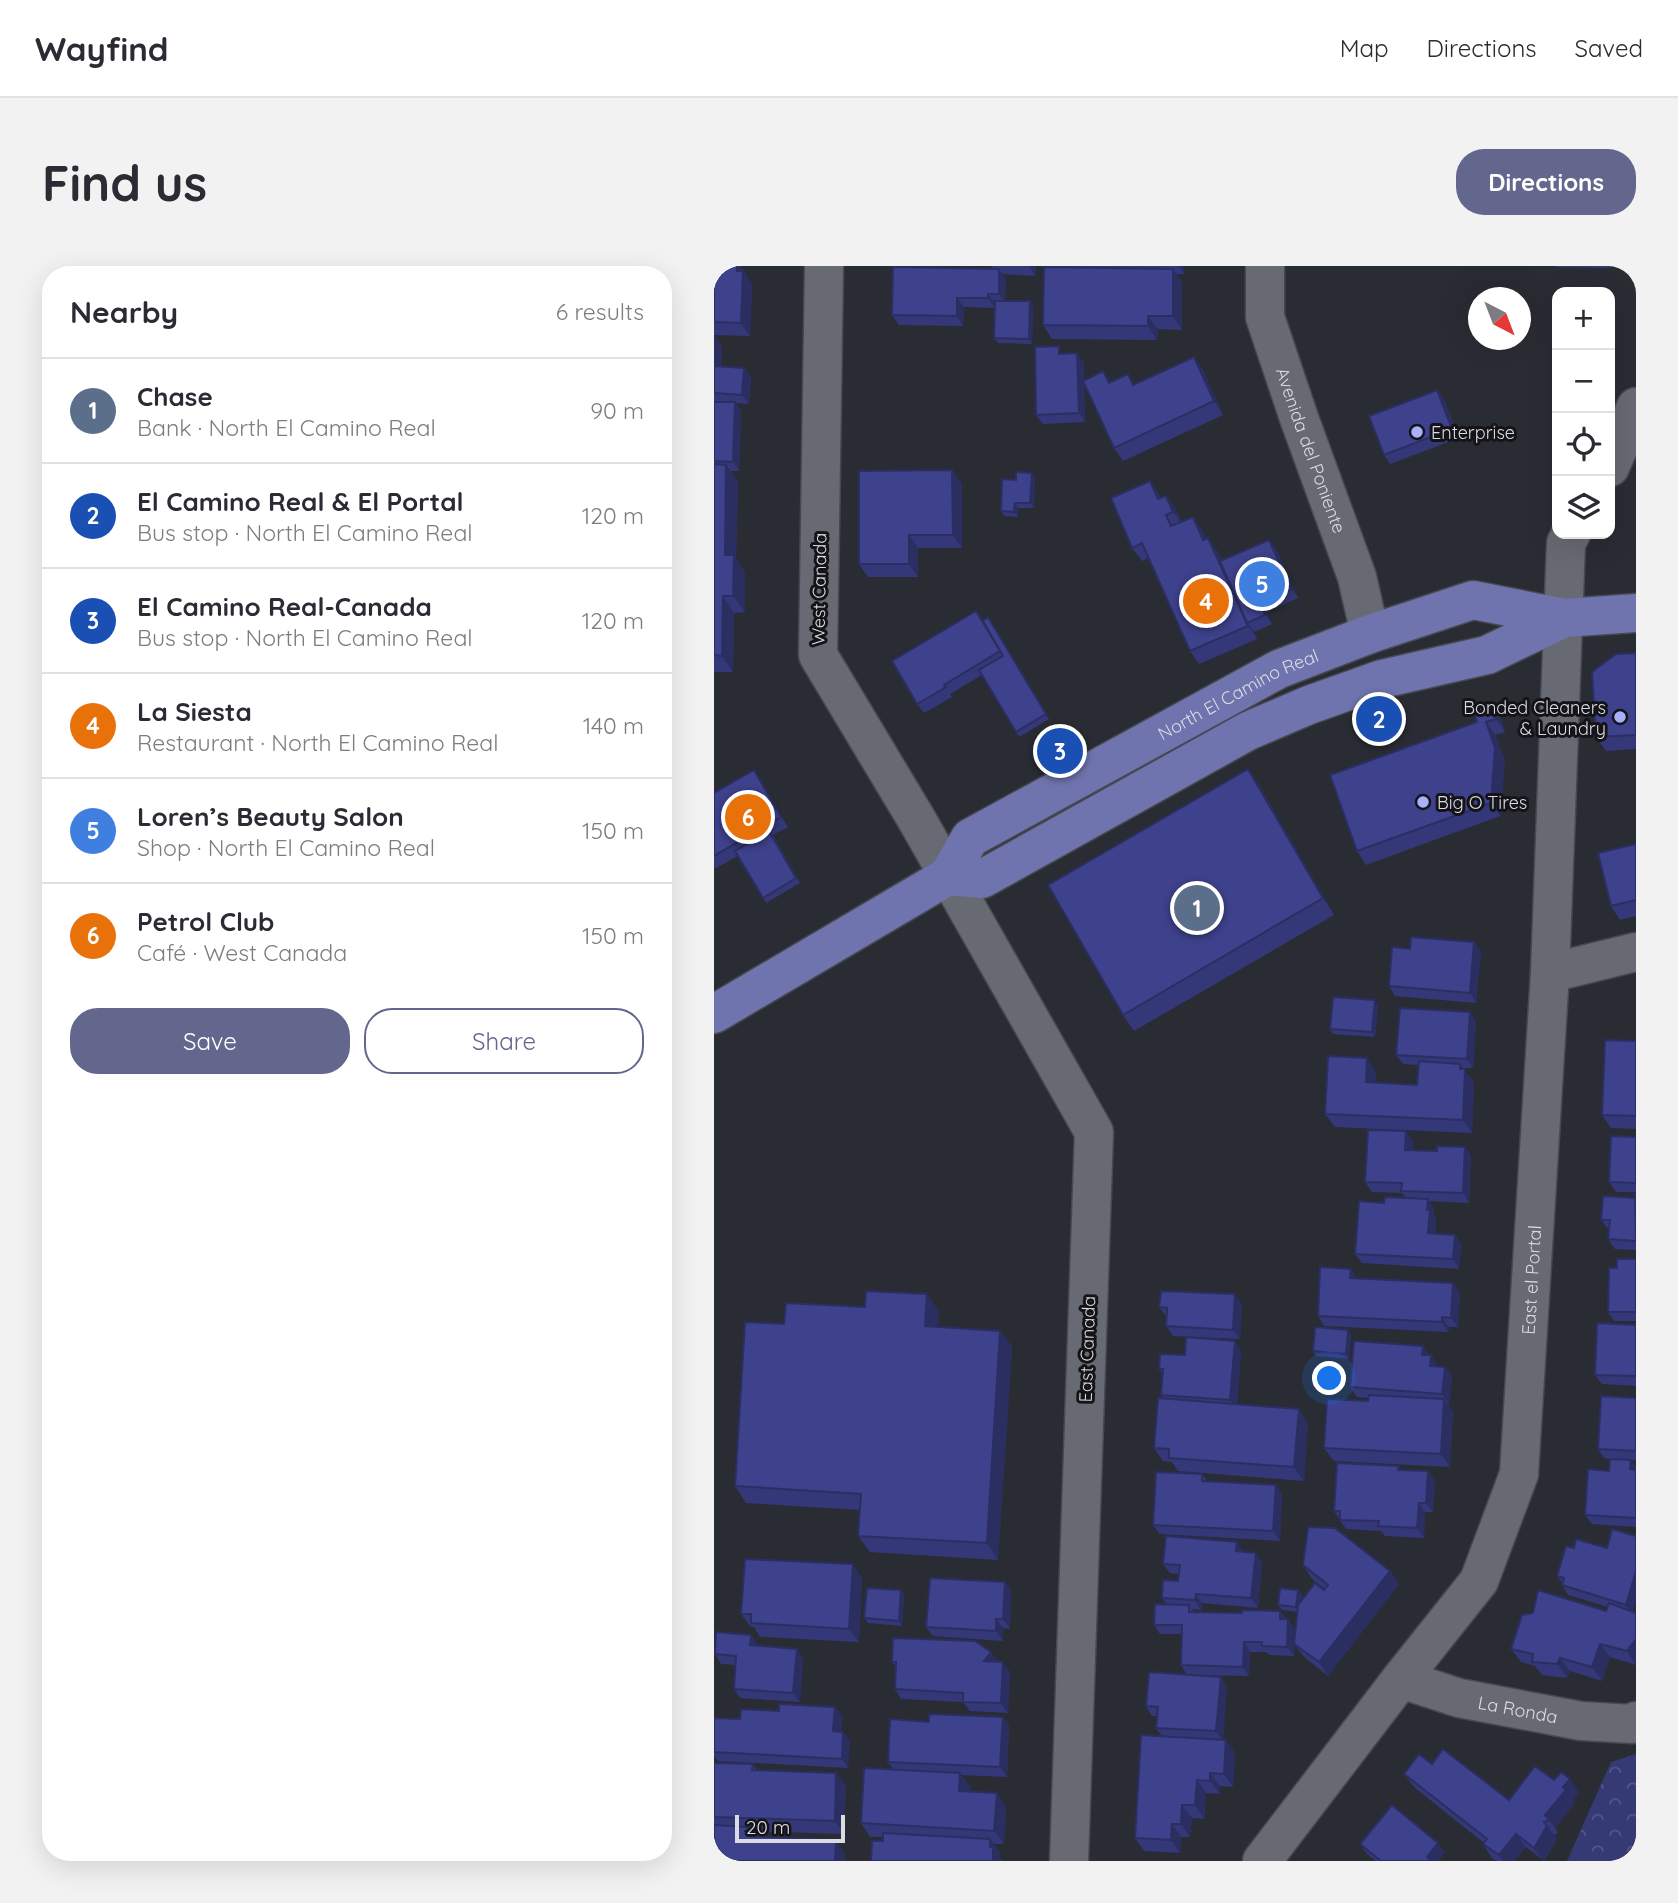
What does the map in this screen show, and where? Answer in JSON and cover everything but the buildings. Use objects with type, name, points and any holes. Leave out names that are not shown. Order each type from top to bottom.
[{"type":"main road","name":"North El Camino Real","points":[[714,1014],[948,876],[970,838],[1279,669],[1370,634],[1473,600],[1564,618],[1636,613]]},
{"type":"main road","name":"North El Camino Real","points":[[948,876],[982,879],[1248,730],[1382,679],[1487,655],[1564,618]]},
{"type":"street","name":"West Canada","points":[[824,266],[818,655],[948,876]]},
{"type":"street","name":"Avenida del Poniente","points":[[1265,266],[1265,317],[1357,577],[1370,634]]},
{"type":"street","points":[[1615,455],[1636,407]]},
{"type":"street","name":"East el Portal","points":[[1262,1861],[1479,1581],[1519,1474],[1550,973],[1568,539]]},
{"type":"street","name":"East Canada","points":[[948,876],[1094,1132],[1069,1861]]},
{"type":"street","points":[[1550,973],[1636,952]]},
{"type":"street","name":"La Ronda","points":[[1401,1679],[1459,1698],[1581,1721],[1632,1724],[1636,1721]]},
{"type":"green space","points":[[1636,1754],[1636,1861],[1567,1861],[1611,1762]]},
{"type":"place","name":"Enterprise","points":[[1417,432]]},
{"type":"place","name":"Loren’s Beauty Salon","points":[[1262,584]]},
{"type":"place","name":"La Siesta","points":[[1206,601]]},
{"type":"place","name":"Bonded Cleaners & Laundry","points":[[1620,717]]},
{"type":"place","name":"El Camino Real & El Portal","points":[[1379,719]]},
{"type":"place","name":"El Camino Real-Canada","points":[[1060,751]]},
{"type":"place","name":"Big O Tires","points":[[1423,802]]},
{"type":"place","name":"Petrol Club","points":[[748,817]]},
{"type":"place","name":"Chase","points":[[1197,908]]}]
